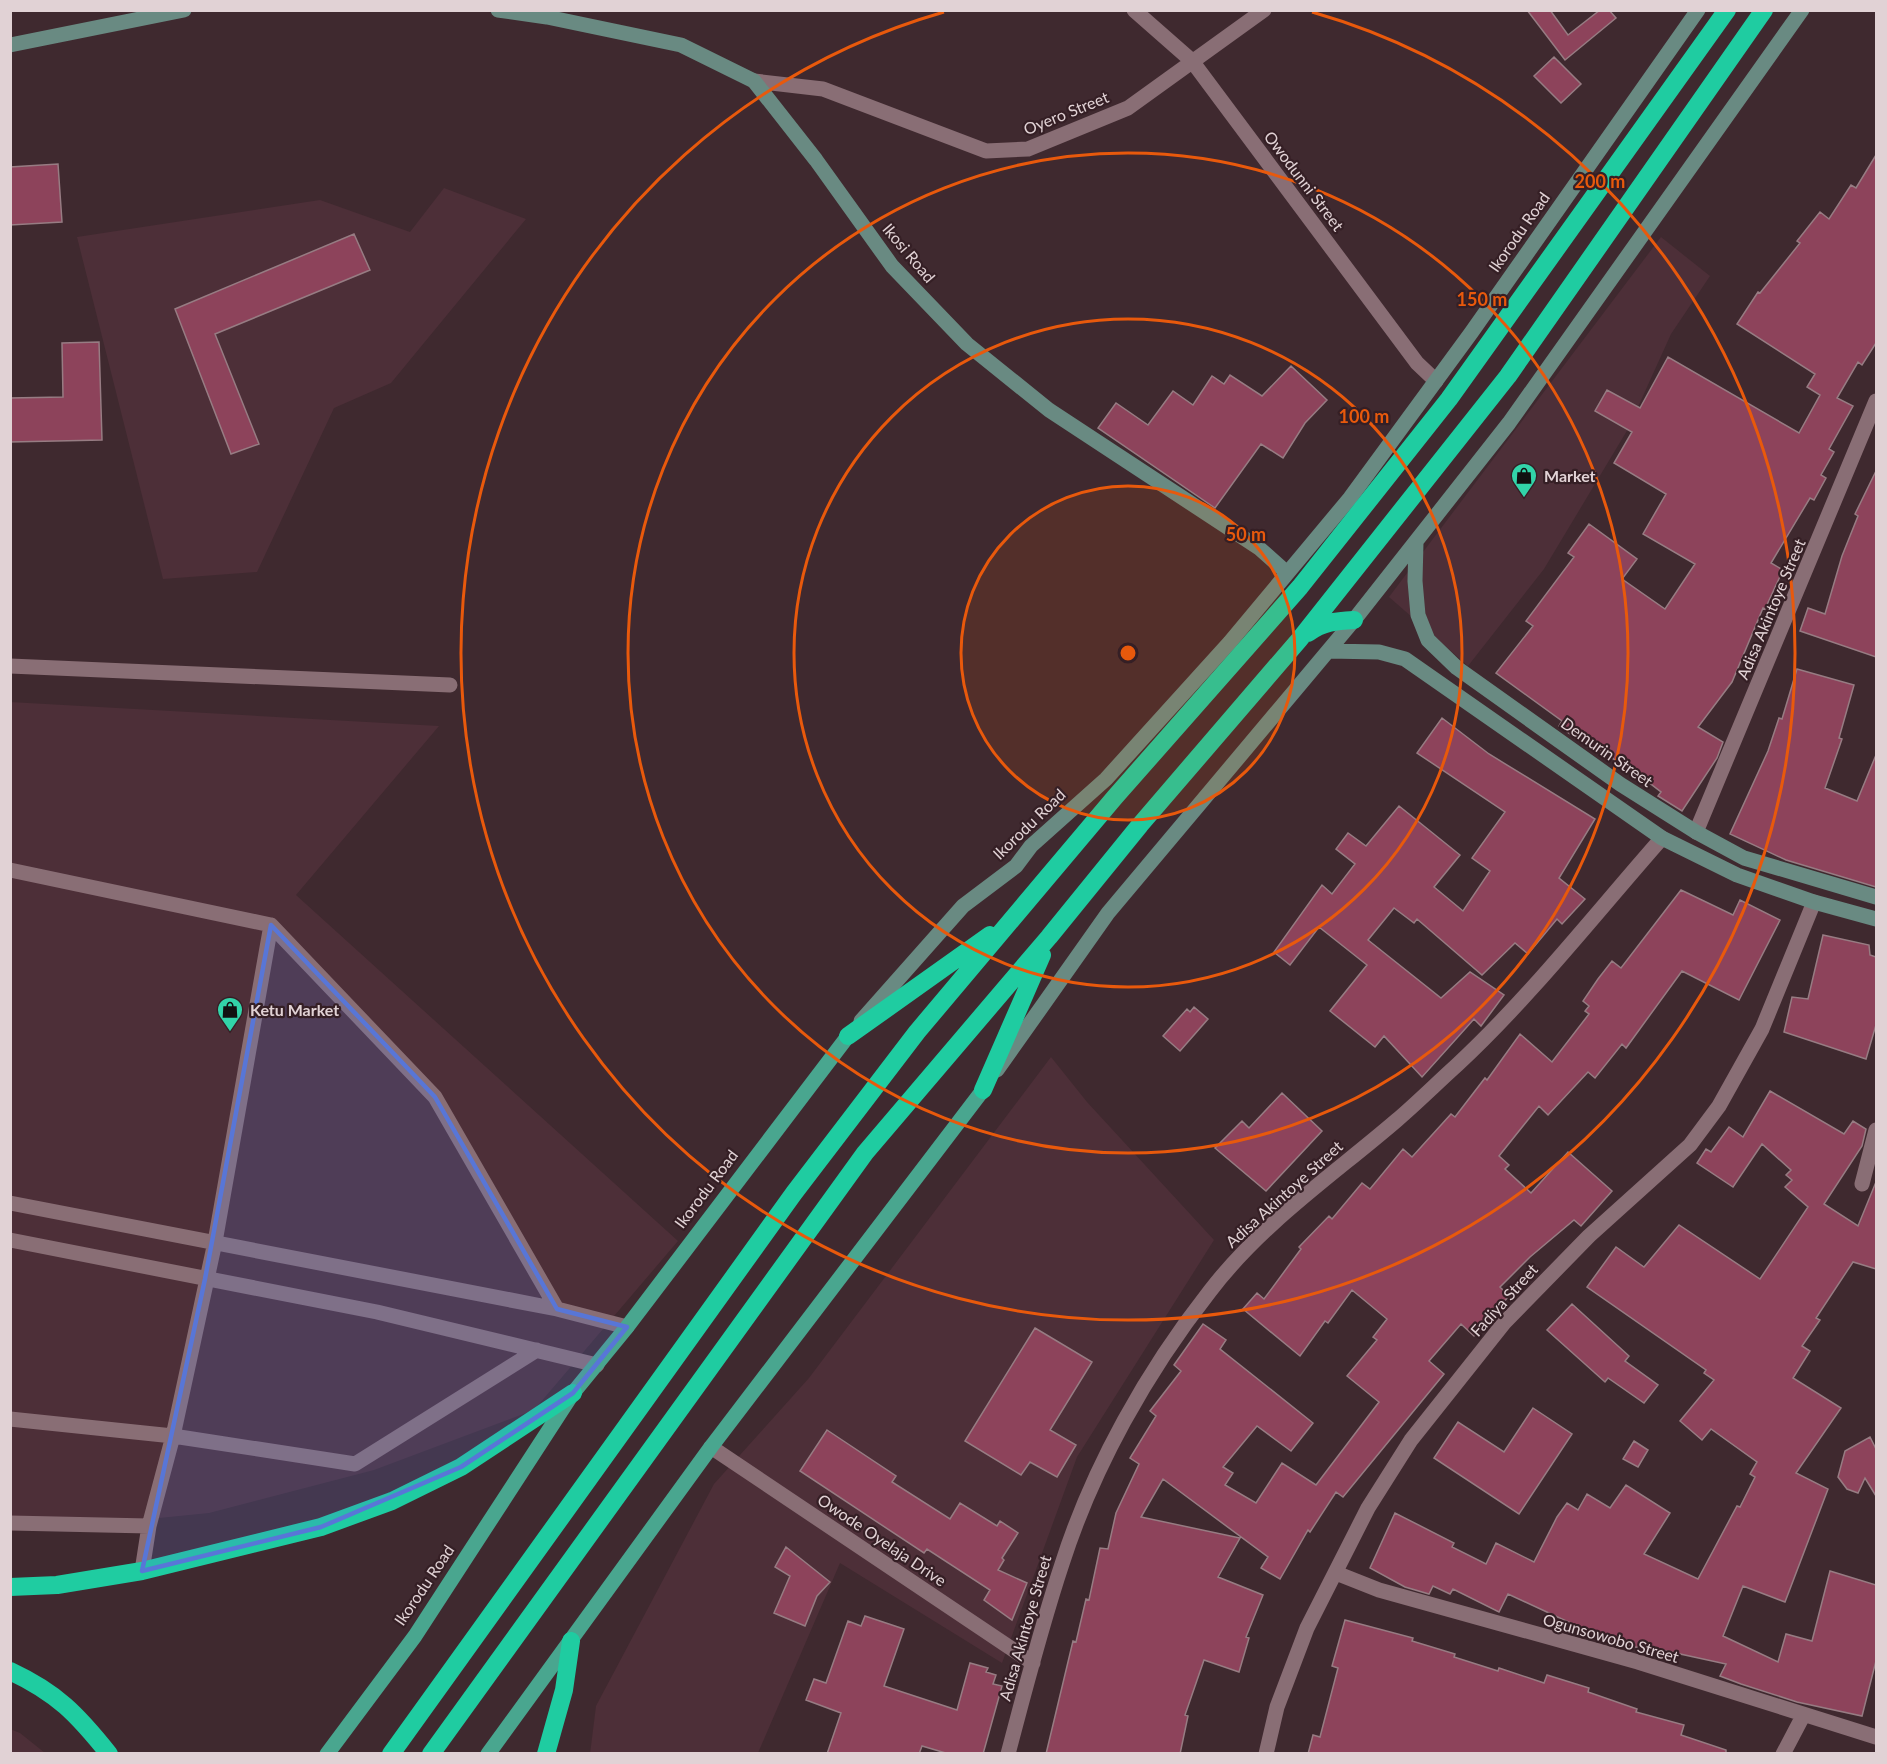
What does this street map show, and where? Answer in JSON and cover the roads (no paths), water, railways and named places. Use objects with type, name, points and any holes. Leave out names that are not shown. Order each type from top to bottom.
[{"type":"highway","points":[[391,1754],[794,1193],[917,1032],[1011,920],[1300,587],[1449,399],[1727,10]]},
{"type":"highway","points":[[431,1754],[865,1153],[1049,937],[1140,825],[1299,640],[1508,376],[1764,10]]},
{"type":"highway","points":[[1299,640],[1319,625],[1354,620]]},
{"type":"highway","points":[[848,1036],[1011,920]]},
{"type":"highway","points":[[983,1090],[1049,937]]},
{"type":"highway","points":[[10,1587],[57,1585],[142,1571],[321,1527],[392,1501],[461,1467],[573,1393]]},
{"type":"highway","points":[[546,1754],[564,1690],[571,1641]]},
{"type":"highway","points":[[10,1671],[45,1688],[85,1723],[109,1754]]},
{"type":"main road","name":"Ikorodu Road","points":[[327,1754],[415,1635],[573,1393],[627,1327],[848,1036]]},
{"type":"main road","points":[[488,1754],[711,1447],[983,1090]]},
{"type":"street","points":[[10,45],[184,10]]},
{"type":"street","name":"Ikosi Road","points":[[498,10],[547,16],[681,45],[754,81],[816,160],[891,266],[967,344],[1049,410],[1259,548],[1286,572]]},
{"type":"street","name":"Owodunni Street","points":[[1134,10],[1192,61],[1417,363],[1436,381]]},
{"type":"street","name":"Oyero Street","points":[[754,81],[823,89],[871,106],[929,132],[986,151],[1028,149],[1128,108],[1264,10]]},
{"type":"street","name":"Ikorodu Road","points":[[848,1036],[963,906],[1016,866],[1031,846],[1106,779],[1230,642],[1350,498],[1436,381],[1698,10]]},
{"type":"street","points":[[983,1090],[1108,913],[1329,651],[1509,423],[1802,10]]},
{"type":"street","name":"Adisa Akintoye Street","points":[[1696,832],[1876,401]]},
{"type":"street","name":"Demurin Street","points":[[1416,542],[1414,581],[1418,615],[1428,640],[1476,681],[1620,784],[1696,832],[1744,858],[1876,897]]},
{"type":"street","points":[[1329,651],[1379,652],[1405,659],[1662,838],[1737,874],[1814,902],[1876,919]]},
{"type":"street","points":[[10,666],[450,685]]},
{"type":"street","name":"Adisa Akintoye Street","points":[[1008,1754],[1062,1562],[1096,1479],[1128,1417],[1168,1350],[1210,1290],[1254,1241],[1398,1119],[1460,1062],[1512,1008],[1662,838]]},
{"type":"street","points":[[10,870],[272,925],[435,1097],[557,1309]]},
{"type":"street","name":"Fadiya Street","points":[[1266,1754],[1277,1707],[1307,1629],[1368,1508],[1411,1440],[1504,1323],[1589,1236],[1690,1145],[1719,1106],[1762,1029],[1814,902]]},
{"type":"street","points":[[142,1571],[149,1526],[173,1436],[205,1279],[215,1242],[272,925]]},
{"type":"street","points":[[1862,1184],[1876,1130]]},
{"type":"street","points":[[10,1203],[557,1309],[627,1327]]},
{"type":"street","points":[[10,1240],[376,1312],[537,1350],[559,1358],[597,1365]]},
{"type":"street","points":[[10,1419],[173,1436],[355,1464],[537,1350]]},
{"type":"street","name":"Owode Oyelaja Drive","points":[[711,1447],[1033,1663]]},
{"type":"street","points":[[10,1523],[149,1526]]},
{"type":"street","name":"Ogunsowobo Street","points":[[1336,1573],[1379,1590],[1638,1662],[1803,1716],[1876,1737]]},
{"type":"street","points":[[1783,1754],[1803,1716]]},
{"type":"place","name":"Market","points":[[1524,499]]},
{"type":"place","name":"Ketu Market","points":[[230,1033]]}]
